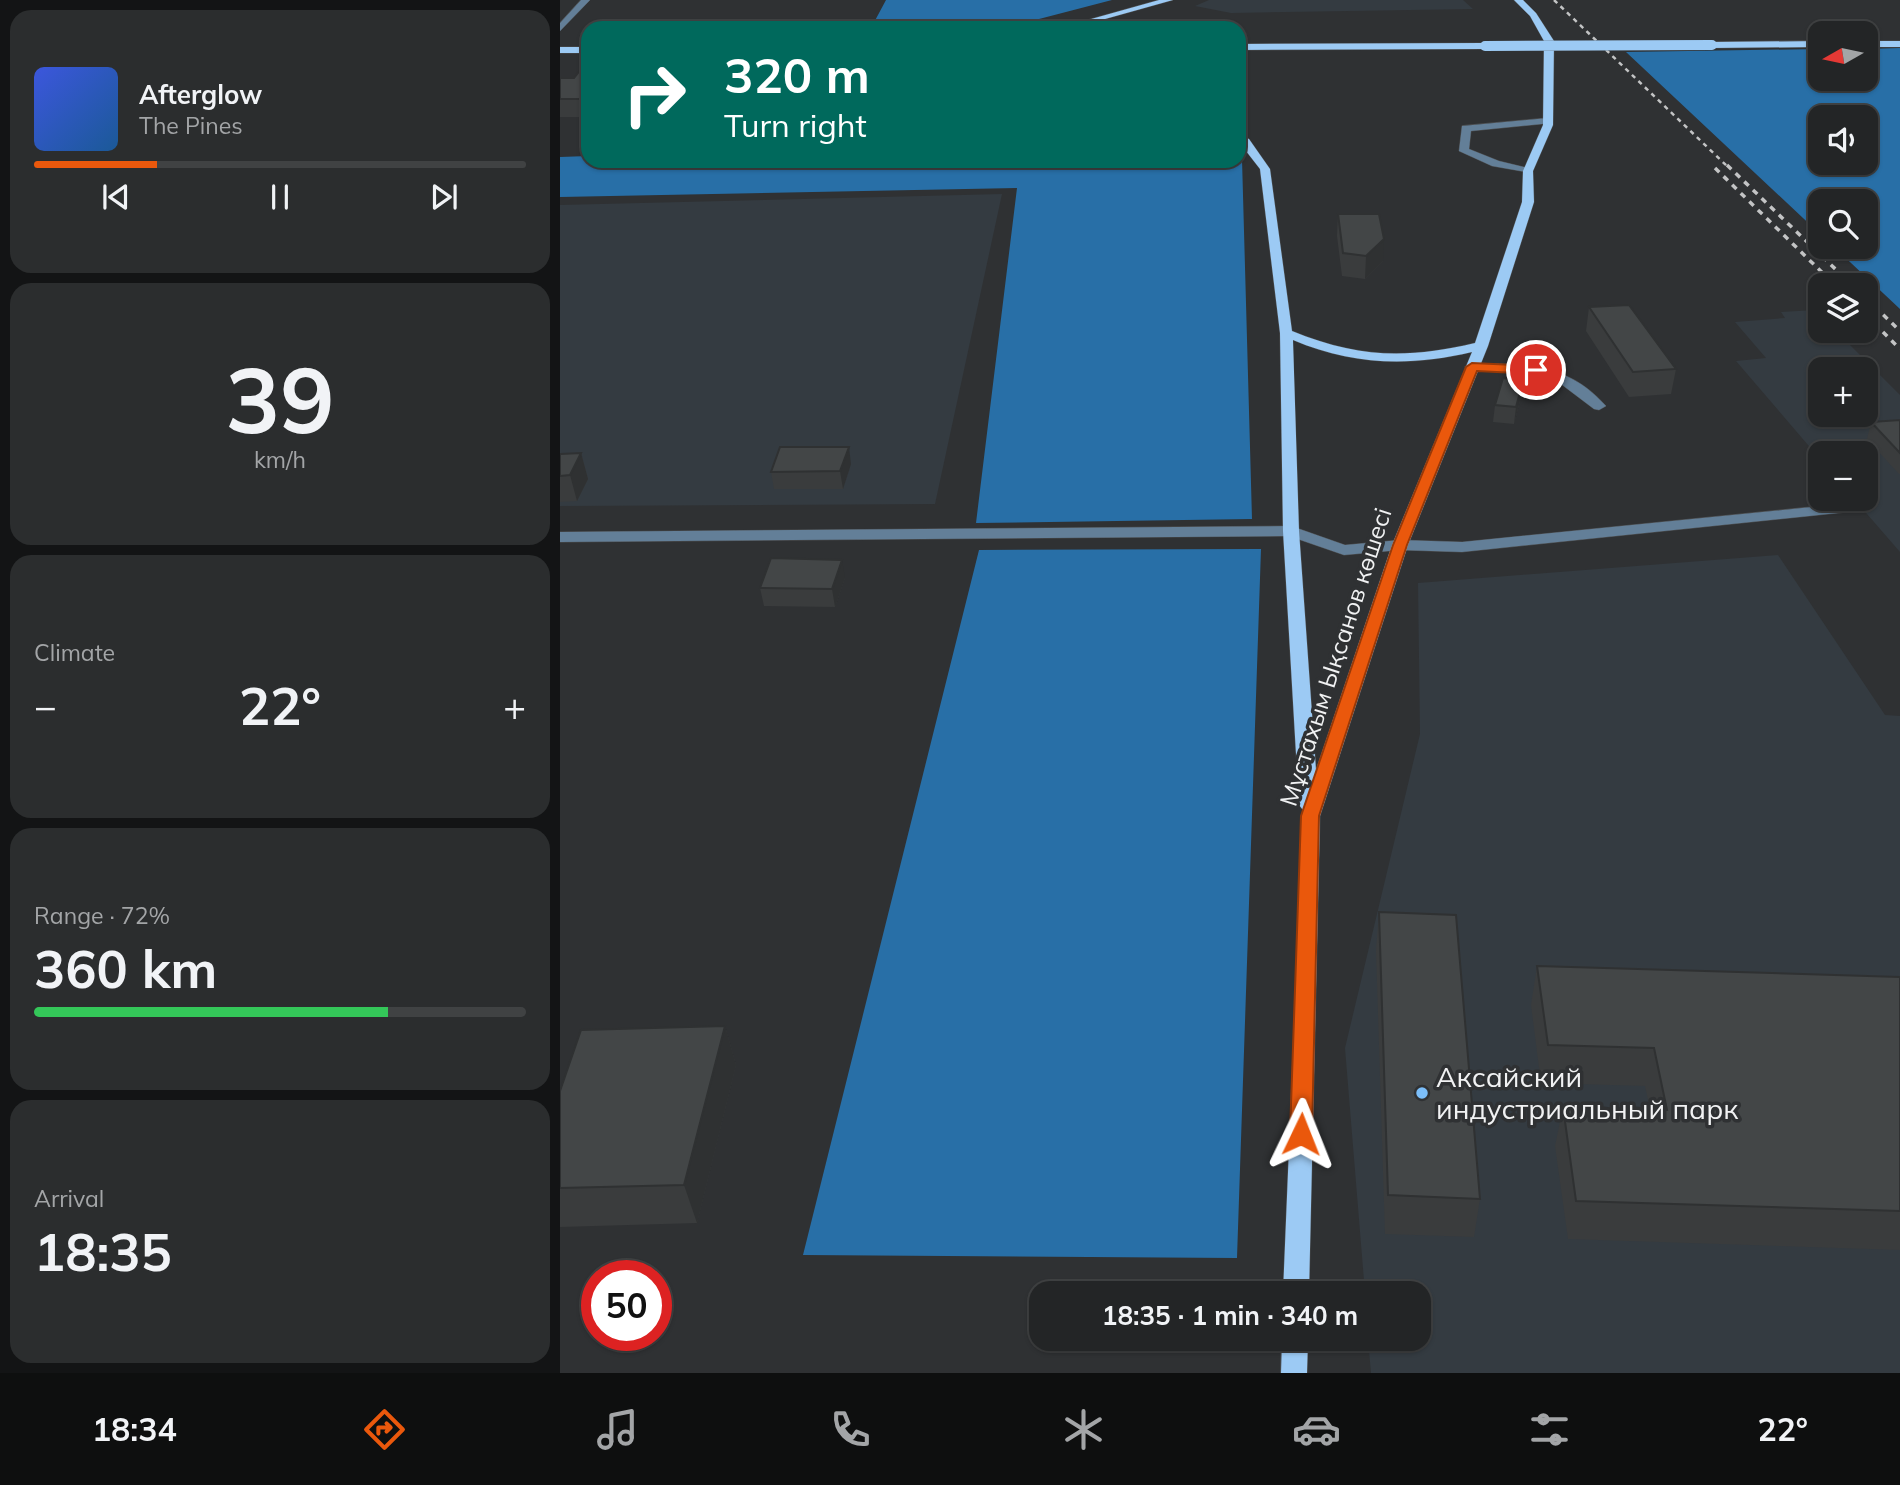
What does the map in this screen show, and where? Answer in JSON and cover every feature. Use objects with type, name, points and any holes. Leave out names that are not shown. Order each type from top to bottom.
[{"type":"main road","points":[[1091,21],[1169,0]]},
{"type":"main road","points":[[1518,0],[1533,15],[1549,41],[1548,121]]},
{"type":"main road","points":[[1108,21],[1131,11]]},
{"type":"main road","points":[[1246,47],[1808,44]]},
{"type":"main road","points":[[1878,44],[1900,44]]},
{"type":"main road","points":[[560,50],[581,50]]},
{"type":"main road","name":"Мұстахым Ықсанов көшесі","points":[[1296,1281],[1310,816],[1400,545],[1481,346],[1528,202],[1528,171],[1548,121]]},
{"type":"main road","points":[[1246,142],[1265,169],[1286,333],[1291,531],[1310,816]]},
{"type":"main road","points":[[1286,333],[1313,346],[1343,354],[1388,360],[1433,358],[1481,346]]},
{"type":"main road","points":[[1294,1373],[1295,1351]]},
{"type":"street","points":[[560,28],[586,0]]},
{"type":"street","points":[[1528,171],[1496,164],[1464,151],[1466,128],[1548,121]]},
{"type":"street","points":[[1472,367],[1536,370],[1558,375],[1599,406]]},
{"type":"street","points":[[560,537],[1291,531],[1344,550],[1400,545],[1462,547],[1822,511]]},
{"type":"shaded area","points":[[886,0],[1112,0],[1031,21],[875,21]]},
{"type":"shaded area","points":[[1209,0],[1463,0],[1473,9],[1231,13],[1195,6]]},
{"type":"shaded area","points":[[1900,48],[1900,309],[1878,288],[1878,273],[1862,273],[1847,259],[1878,259],[1878,189],[1808,189],[1808,223],[1626,52],[1808,49],[1808,91],[1878,91],[1878,49]]},
{"type":"shaded area","points":[[581,156],[581,168],[1242,168],[1252,519],[976,523],[1017,188],[560,197],[560,157]]},
{"type":"shaded area","points":[[1002,194],[935,504],[560,506],[560,205]]},
{"type":"shaded area","points":[[1808,310],[1808,343],[1848,343],[1862,357],[1808,357],[1808,427],[1878,427],[1878,373],[1900,395],[1900,552],[1864,511],[1878,511],[1878,441],[1808,441],[1808,445],[1736,361],[1766,358],[1735,322],[1785,318],[1781,312]]},
{"type":"shaded area","points":[[1261,549],[1237,1258],[803,1255],[979,550]]},
{"type":"shaded area","points":[[1778,555],[1885,715],[1900,716],[1900,1373],[1371,1373],[1369,1351],[1431,1351],[1431,1281],[1364,1281],[1345,1048],[1420,734],[1418,583]]},
{"type":"building","points":[[581,69],[581,99],[560,99],[560,78],[574,78]]},
{"type":"building","points":[[1338,214],[1379,214],[1384,239],[1366,256],[1343,253]]},
{"type":"building","points":[[1629,305],[1676,369],[1633,372],[1589,307]]},
{"type":"building","points":[[1503,378],[1523,381],[1516,407],[1495,405]]},
{"type":"building","points":[[1900,420],[1900,453],[1876,427],[1878,427],[1878,422]]},
{"type":"building","points":[[780,447],[849,447],[840,471],[771,472]]},
{"type":"building","points":[[581,453],[570,475],[560,476],[560,454]]},
{"type":"building","points":[[771,558],[842,560],[832,589],[760,588]]},
{"type":"building","name":"Аксайский индустриальный парк","points":[[1379,912],[1456,915],[1480,1199],[1388,1195]]},
{"type":"building","points":[[1537,966],[1900,977],[1900,1211],[1576,1201],[1563,1107],[1667,1110],[1654,1048],[1548,1045]]},
{"type":"building","points":[[725,1026],[684,1185],[560,1188],[560,1091],[581,1030]]},
{"type":"railway","points":[[1554,0],[1728,167]]},
{"type":"railway","points":[[1727,165],[1840,273]]},
{"type":"railway","points":[[1715,168],[1823,273]]},
{"type":"railway","points":[[1878,310],[1900,331]]},
{"type":"railway","points":[[1878,327],[1900,349]]},
{"type":"place","name":"Аксайский индустриальный парк","points":[[1422,1093]]},
{"type":"route","points":[[1301,1134],[1310,816],[1400,545],[1472,367],[1536,370]]}]
